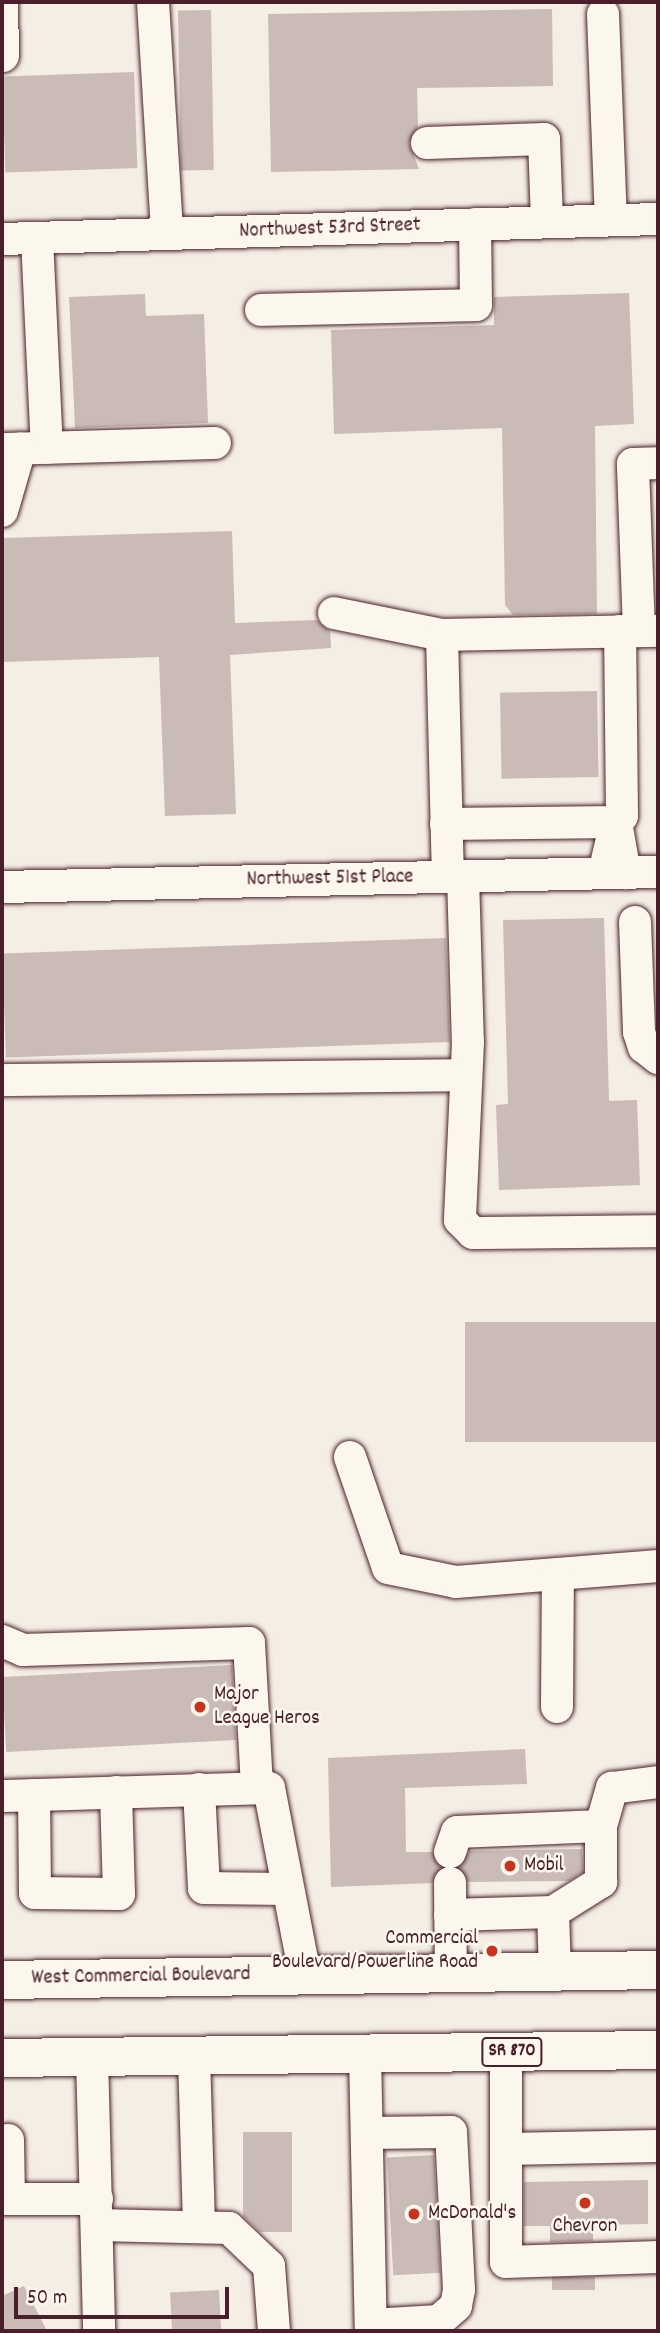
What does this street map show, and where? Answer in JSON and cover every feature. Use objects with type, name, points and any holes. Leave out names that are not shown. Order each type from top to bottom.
[{"type":"highway","name":"West Commercial Boulevard","points":[[2,1980],[658,1970]]},
{"type":"highway","name":"SR 870","points":[[2,2059],[658,2050]]},
{"type":"street","points":[[2,2],[3,56]]},
{"type":"street","points":[[153,2],[167,234]]},
{"type":"street","points":[[603,14],[611,220]]},
{"type":"street","points":[[427,143],[544,139],[547,222]]},
{"type":"street","name":"Northwest 53rd Street","points":[[2,239],[658,219]]},
{"type":"street","points":[[261,310],[476,305],[475,224]]},
{"type":"street","points":[[2,512],[23,449],[37,238]]},
{"type":"street","points":[[23,449],[215,443]]},
{"type":"street","points":[[615,873],[616,822],[625,807],[639,631],[633,464],[658,463]]},
{"type":"street","points":[[334,613],[442,635],[639,631]]},
{"type":"street","points":[[442,635],[446,824],[455,877],[466,1075],[459,1201],[466,1229],[658,1231]]},
{"type":"street","points":[[446,824],[616,822]]},
{"type":"street","name":"Northwest 51st Place","points":[[2,887],[658,872]]},
{"type":"street","points":[[635,922],[639,1032],[644,1047],[658,1058]]},
{"type":"street","points":[[2,1080],[466,1075]]},
{"type":"street","points":[[350,1457],[388,1568],[456,1582],[658,1566]]},
{"type":"street","points":[[557,1707],[558,1574]]},
{"type":"street","points":[[2,1640],[23,1650],[249,1643],[257,1787]]},
{"type":"street","points":[[450,1915],[554,1912],[600,1882],[601,1826],[612,1788],[658,1782]]},
{"type":"street","points":[[2,1796],[257,1787],[275,1796],[286,1889],[305,1975]]},
{"type":"street","points":[[199,1789],[204,1888],[286,1889]]},
{"type":"street","points":[[34,1795],[35,1893],[119,1894],[116,1792]]},
{"type":"street","points":[[450,1852],[457,1832],[601,1826]]},
{"type":"street","points":[[450,1883],[451,1973]]},
{"type":"street","points":[[554,1912],[555,1972]]},
{"type":"street","points":[[506,2052],[506,2262],[658,2258]]},
{"type":"street","points":[[365,2054],[371,2328],[439,2321],[456,2306],[459,2290],[451,2132],[367,2133]]},
{"type":"street","points":[[194,2056],[199,2224]]},
{"type":"street","points":[[92,2057],[99,2331]]},
{"type":"street","points":[[8,2140],[5,2199],[229,2228],[269,2266],[274,2331]]},
{"type":"street","points":[[506,2149],[658,2146]]},
{"type":"building","points":[[552,9],[553,86],[417,88],[418,127],[409,143],[419,169],[271,172],[268,14]]},
{"type":"building","points":[[211,10],[214,170],[181,171],[178,11]]},
{"type":"building","points":[[134,72],[137,168],[5,173],[2,77]]},
{"type":"building","points":[[629,293],[634,424],[595,426],[597,614],[513,615],[505,605],[502,428],[334,434],[331,330],[494,325],[494,297]]},
{"type":"building","points":[[145,294],[146,316],[204,314],[208,423],[75,428],[69,297]]},
{"type":"building","points":[[232,531],[235,623],[317,620],[330,631],[331,648],[230,655],[236,814],[165,816],[159,657],[2,662],[2,538]]},
{"type":"building","points":[[597,691],[599,777],[502,779],[500,693]]},
{"type":"building","points":[[604,918],[609,1101],[637,1100],[640,1185],[499,1190],[496,1105],[508,1104],[503,920]]},
{"type":"building","points":[[446,938],[450,1042],[6,1057],[2,953]]},
{"type":"building","points":[[465,1322],[658,1322],[658,1442],[465,1442]]},
{"type":"building","points":[[232,1665],[236,1740],[6,1752],[2,1677]]},
{"type":"building","points":[[525,1749],[527,1784],[405,1788],[406,1852],[432,1852],[441,1867],[432,1883],[331,1887],[328,1758]]},
{"type":"building","name":"Mobil","points":[[582,1849],[583,1872],[569,1881],[468,1882],[459,1867],[470,1851]]},
{"type":"building","points":[[243,2132],[292,2132],[292,2232],[260,2232],[243,2216]]},
{"type":"building","name":"McDonald's","points":[[434,2155],[440,2273],[393,2275],[387,2157]]},
{"type":"building","name":"Chevron","points":[[648,2180],[648,2224],[593,2225],[593,2241],[550,2242],[550,2226],[524,2226],[524,2182]]},
{"type":"building","points":[[552,2277],[595,2277],[595,2290],[552,2290]]},
{"type":"building","points":[[24,2286],[47,2331],[2,2331],[2,2296]]},
{"type":"building","points":[[219,2290],[221,2331],[172,2331],[170,2293]]},
{"type":"place","name":"Major League Heros","points":[[200,1707]]},
{"type":"place","name":"Mobil","points":[[510,1866]]},
{"type":"place","name":"Commercial Boulevard/Powerline Road","points":[[492,1951]]},
{"type":"place","name":"Chevron","points":[[585,2203]]},
{"type":"place","name":"McDonald's","points":[[414,2214]]}]
